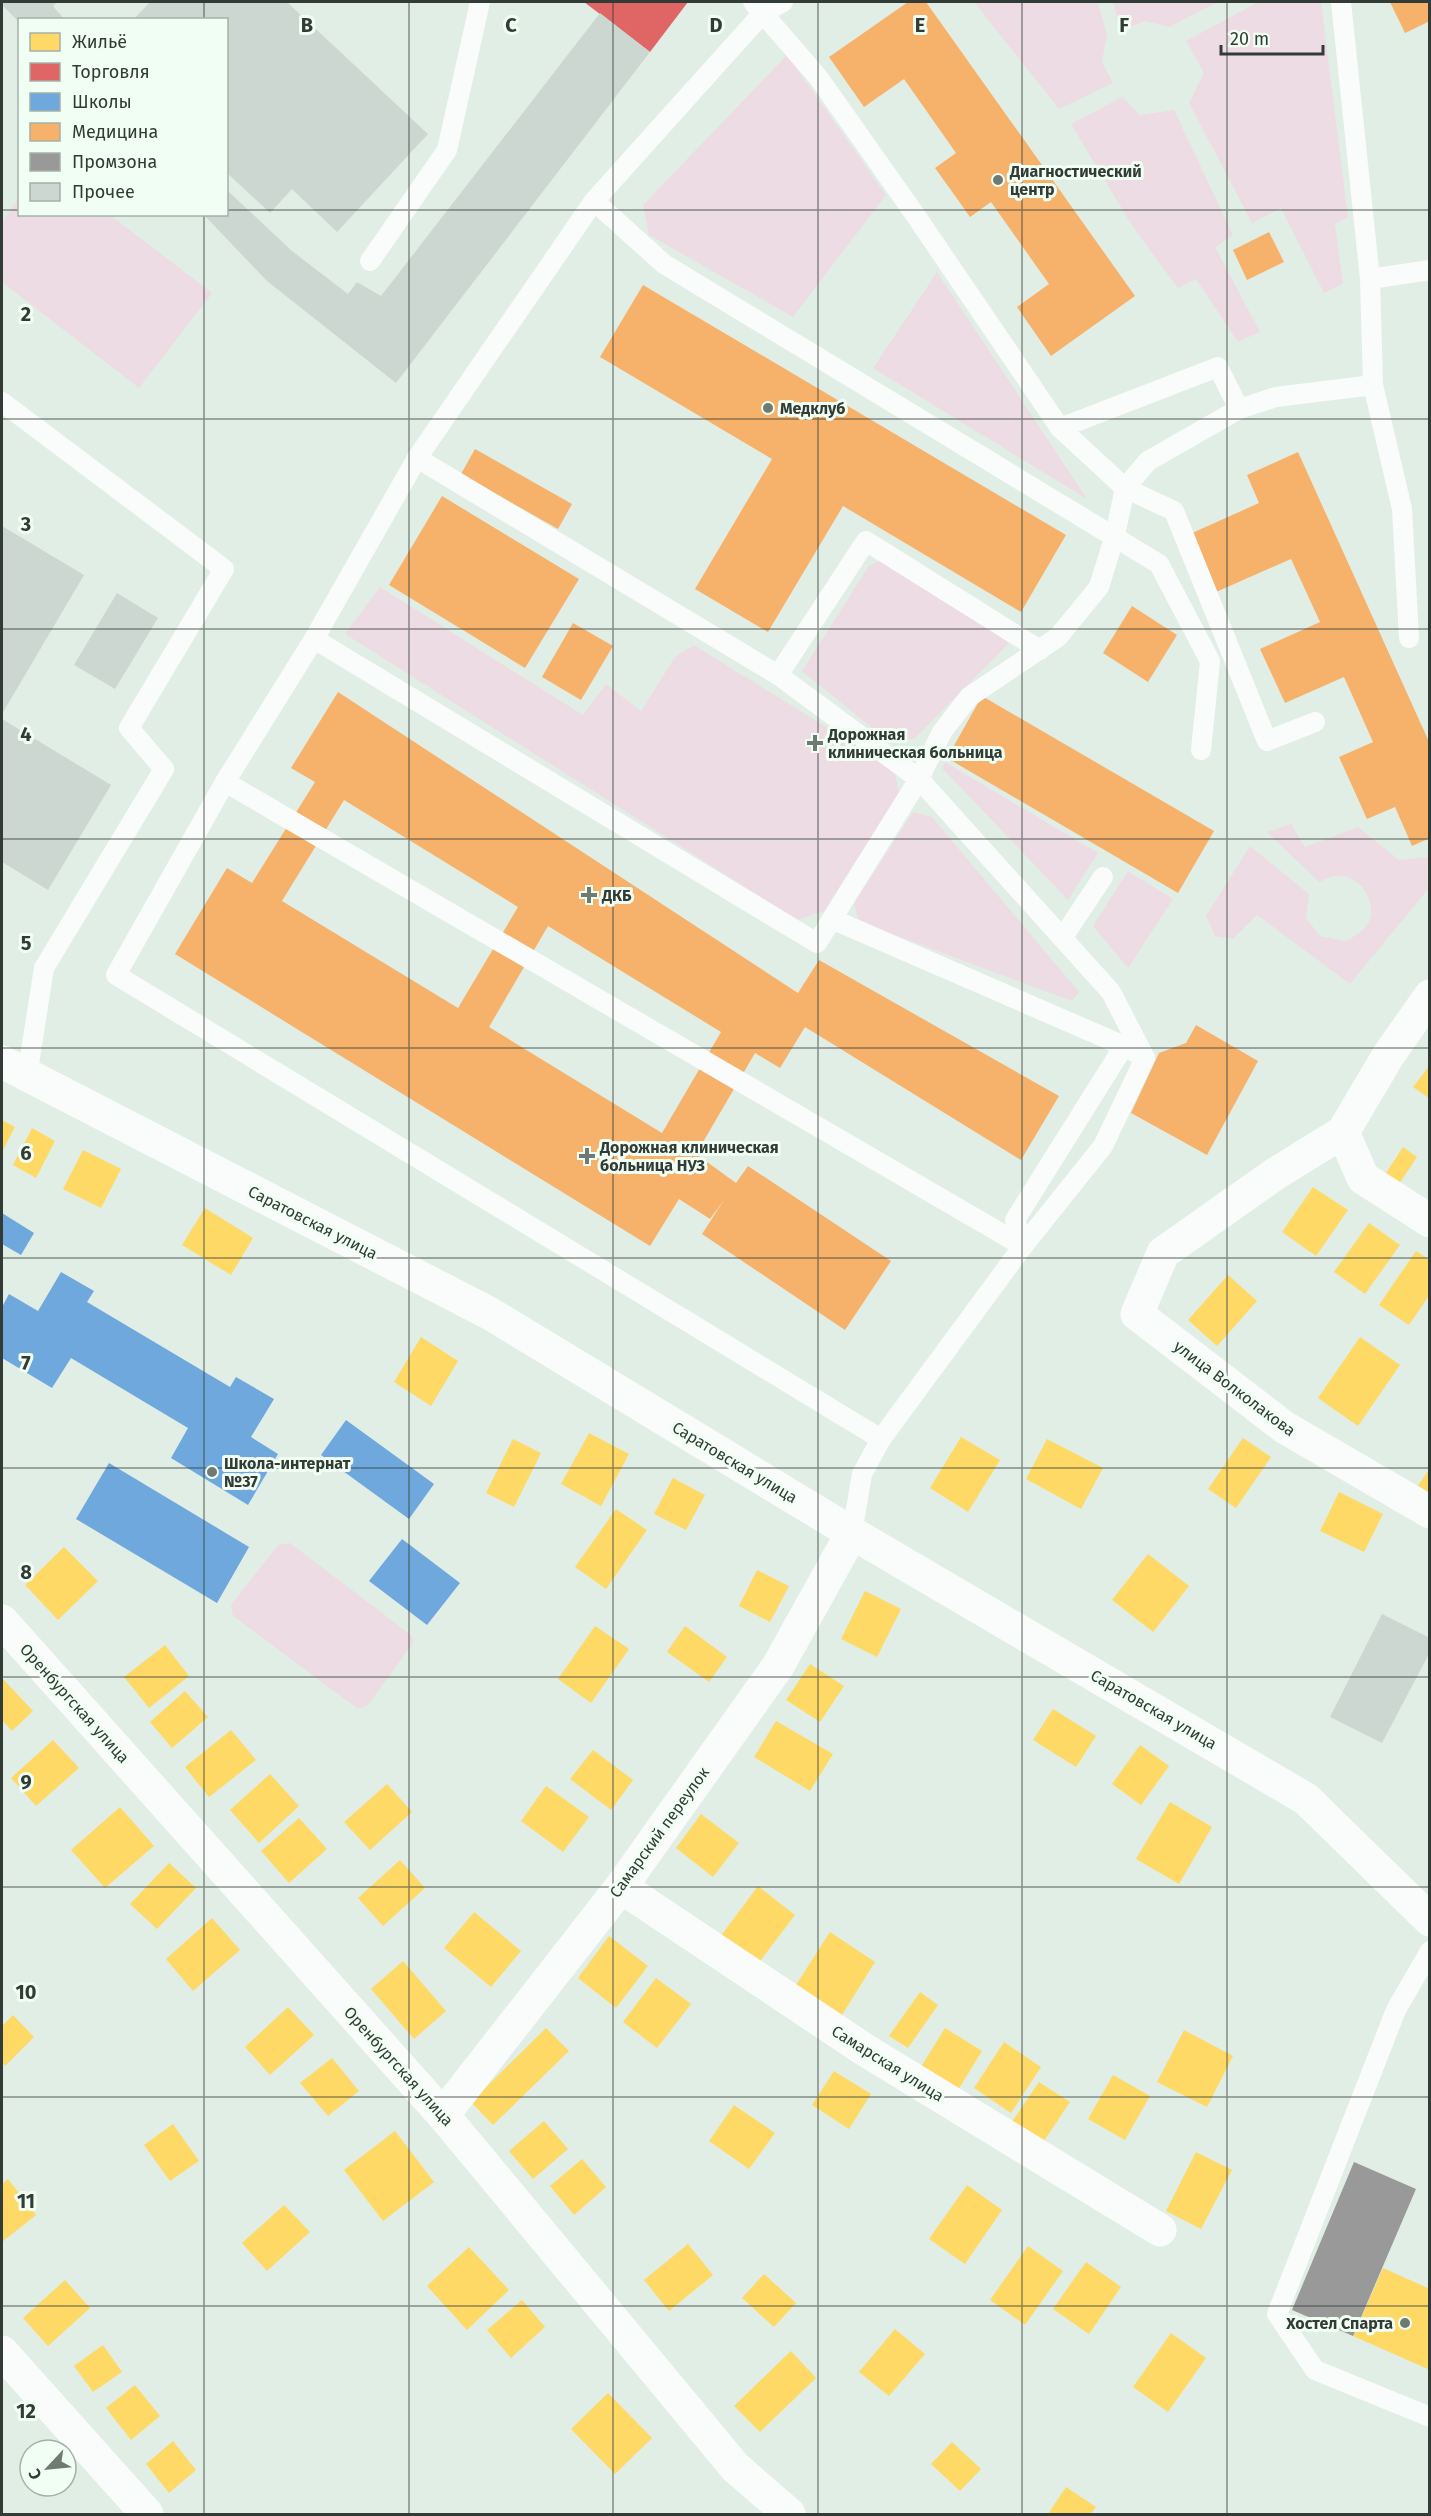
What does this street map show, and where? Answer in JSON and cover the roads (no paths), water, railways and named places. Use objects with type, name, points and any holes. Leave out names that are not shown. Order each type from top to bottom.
[{"type":"street","points":[[1430,996],[1388,1056],[1343,1132],[1363,1178],[1430,1221]]},
{"type":"street","name":"Саратовская улица","points":[[14,1069],[489,1313],[852,1533],[1306,1799],[1430,1920]]},
{"type":"street","name":"улица Волколакова","points":[[1343,1132],[1275,1174],[1163,1253],[1137,1314],[1284,1427],[1430,1512]]},
{"type":"street","name":"Самарский переулок","points":[[443,2115],[621,1887],[778,1666],[852,1533]]},
{"type":"street","name":"Оренбургская улица","points":[[2,1621],[443,2115],[735,2467],[789,2514]]},
{"type":"street","name":"Самарская улица","points":[[621,1887],[865,2050],[1160,2230]]},
{"type":"street","points":[[2,2352],[147,2514]]},
{"type":"lane","points":[[370,261],[447,150],[480,2]]},
{"type":"lane","points":[[783,2],[758,8],[594,201],[417,458],[314,639],[225,783],[116,975],[881,1439]]},
{"type":"lane","points":[[1341,2],[1370,279],[1373,385],[1402,508],[1409,638]]},
{"type":"lane","points":[[758,8],[818,77],[916,216],[1060,429],[1125,488],[1174,512],[1267,741],[1316,722]]},
{"type":"lane","points":[[594,201],[664,264],[1160,564],[1210,661],[1201,750]]},
{"type":"lane","points":[[1370,279],[1430,270]]},
{"type":"lane","points":[[1060,429],[1218,366],[1239,409]]},
{"type":"lane","points":[[314,639],[817,943],[834,920],[919,779],[942,732],[969,697],[1058,638],[1099,587],[1115,535],[1125,488],[1148,461],[1239,409],[1276,397],[1373,385]]},
{"type":"lane","points":[[2,402],[224,570],[129,728],[164,769],[44,968],[14,1069]]},
{"type":"lane","points":[[417,458],[778,675],[919,779],[1112,992],[1145,1058]]},
{"type":"lane","points":[[778,675],[866,541],[1040,650]]},
{"type":"lane","points":[[225,783],[1023,1246]]},
{"type":"lane","points":[[1063,937],[1103,877]]},
{"type":"lane","points":[[834,920],[1124,1046],[1145,1058]]},
{"type":"lane","points":[[1023,1246],[1015,1220],[1124,1046]]},
{"type":"lane","points":[[852,1533],[862,1474],[881,1439],[1023,1246],[1103,1146],[1145,1058]]},
{"type":"lane","points":[[1430,1951],[1396,2010],[1277,2314],[1315,2370],[1430,2417]]},
{"type":"place","name":"Диагностический центр","points":[[998,180]]},
{"type":"place","name":"Медклуб","points":[[768,408]]},
{"type":"place","name":"Дорожная клиническая больница","points":[[815,743]]},
{"type":"place","name":"ДКБ","points":[[589,895]]},
{"type":"place","name":"Дорожная клиническая больница НУЗ","points":[[587,1156]]},
{"type":"place","name":"Школа-интернат №37","points":[[212,1472]]},
{"type":"place","name":"Хостел Спарта","points":[[1405,2323]]}]
